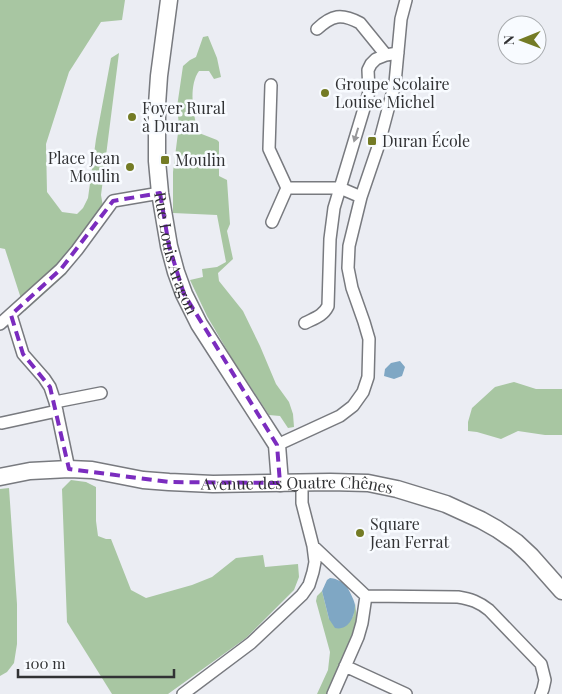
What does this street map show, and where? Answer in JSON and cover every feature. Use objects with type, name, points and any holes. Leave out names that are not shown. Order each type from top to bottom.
[{"type":"street","name":"Rue Louis Aragon","points":[[169,0],[157,105],[157,161],[160,193],[169,246],[184,294],[199,324],[277,445],[280,483]]},
{"type":"street","points":[[277,445],[340,416],[353,406],[363,392],[368,377],[369,338],[352,288],[348,268],[350,246],[362,196],[378,147],[395,83],[401,19],[406,0]]},
{"type":"street","points":[[318,29],[333,17],[342,17],[355,21],[360,23],[386,54]]},
{"type":"street","points":[[305,323],[321,316],[328,306],[330,239],[334,208],[369,92],[368,70],[376,59],[386,54],[398,53]]},
{"type":"street","points":[[271,85],[269,149],[287,188],[272,222]]},
{"type":"street","points":[[287,188],[340,188],[362,196]]},
{"type":"street","points":[[0,324],[61,269],[113,201],[160,193]]},
{"type":"street","points":[[11,315],[23,354],[50,387],[56,406],[69,469]]},
{"type":"street","points":[[2,423],[101,394]]},
{"type":"street","name":"Avenue des Quatre Chênes","points":[[0,477],[30,471],[69,469],[92,470],[143,480],[169,482],[213,484],[368,483],[397,489],[446,504],[481,520],[516,542],[562,591]]},
{"type":"street","points":[[183,694],[251,642],[302,595],[309,585],[315,562],[302,503],[302,483]]},
{"type":"street","points":[[313,546],[366,596],[458,597],[481,604],[541,664],[545,680],[541,694]]},
{"type":"street","points":[[333,694],[358,637],[366,596]]},
{"type":"street","points":[[346,666],[406,694]]},
{"type":"highlighted area","points":[[160,193],[169,246],[184,294],[277,445],[280,483],[169,482],[69,469],[50,387],[23,354],[11,315],[61,269],[113,201]]},
{"type":"green space","points":[[0,0],[125,0],[122,20],[101,22],[69,72],[46,144],[47,192],[62,212],[77,214],[83,208],[88,198],[96,139],[111,58],[119,53],[101,195],[105,218],[66,274],[25,311],[5,249],[0,248]]},
{"type":"green space","points":[[208,36],[217,58],[221,77],[214,79],[209,71],[199,71],[194,85],[193,102],[199,133],[219,142],[219,176],[227,180],[230,224],[227,231],[233,259],[218,273],[219,281],[243,311],[276,384],[289,402],[293,414],[294,427],[288,428],[280,416],[269,415],[207,316],[190,280],[203,277],[202,269],[217,267],[226,262],[217,215],[173,213],[173,172],[179,125],[177,107],[183,66],[196,57],[203,37]]},
{"type":"green space","points":[[514,382],[536,389],[562,389],[562,435],[545,435],[518,431],[501,439],[468,431],[468,422],[472,408],[495,387]]},
{"type":"green space","points":[[71,480],[86,482],[96,487],[98,536],[111,539],[131,590],[146,598],[192,585],[212,577],[236,558],[263,555],[265,567],[298,564],[299,577],[294,590],[246,638],[168,694],[112,694],[67,622],[62,489]]},
{"type":"green space","points":[[9,488],[17,604],[17,644],[14,663],[7,672],[0,676],[0,489]]},
{"type":"green space","points":[[322,591],[329,619],[353,617],[355,603],[357,619],[343,661],[328,694],[317,694],[328,670],[330,652],[316,601],[317,596]]},
{"type":"water","points":[[400,361],[405,367],[402,376],[394,379],[384,376],[385,369],[391,363]]},
{"type":"water","points":[[330,578],[345,584],[355,603],[354,614],[350,622],[340,628],[335,628],[329,619],[322,591],[327,580]]},
{"type":"place","name":"Groupe Scolaire Louise Michel","points":[[325,93]]},
{"type":"place","name":"Foyer Rural à Duran","points":[[132,117]]},
{"type":"place","name":"Duran École","points":[[372,141]]},
{"type":"place","name":"Moulin","points":[[165,160]]},
{"type":"place","name":"Place Jean Moulin","points":[[130,167]]},
{"type":"place","name":"Square Jean Ferrat","points":[[360,533]]}]
